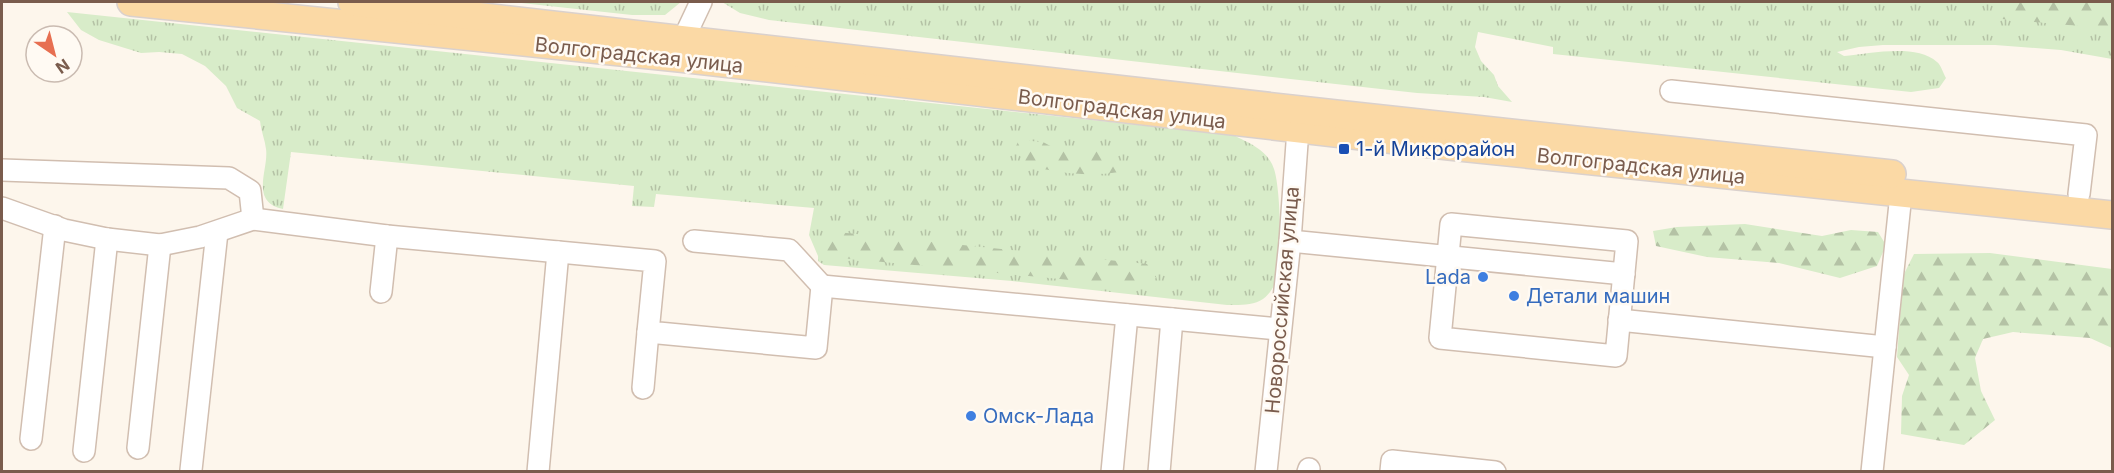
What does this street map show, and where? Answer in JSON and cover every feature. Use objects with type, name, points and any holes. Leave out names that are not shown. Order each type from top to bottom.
[{"type":"main road","name":"Волгоградская улица","points":[[131,2],[681,48],[2112,197]]},
{"type":"main road","name":"Волгоградская улица","points":[[352,2],[681,48],[1298,129],[2112,215]]},
{"type":"street","points":[[681,48],[701,2]]},
{"type":"street","points":[[1671,91],[2086,135],[2079,194]]},
{"type":"street","name":"Новороссийская улица","points":[[1266,471],[1290,241],[1298,129]]},
{"type":"street","points":[[2,170],[229,178],[250,191],[253,219]]},
{"type":"street","points":[[1872,471],[1901,194]]},
{"type":"street","points":[[2,208],[55,226],[107,239],[160,245],[200,237],[253,219],[387,236],[655,261],[643,388]]},
{"type":"street","points":[[1451,224],[1627,241],[1624,274],[1616,356],[1440,338],[1451,224]]},
{"type":"street","points":[[31,439],[55,226]]},
{"type":"street","points":[[191,470],[217,232]]},
{"type":"street","points":[[381,292],[387,236]]},
{"type":"street","points":[[84,451],[107,239]]},
{"type":"street","points":[[694,241],[789,250],[822,286],[1280,329]]},
{"type":"street","points":[[1290,241],[1624,274]]},
{"type":"street","points":[[138,448],[160,245]]},
{"type":"street","points":[[538,471],[558,252]]},
{"type":"street","points":[[648,332],[816,348],[822,286]]},
{"type":"street","points":[[1112,471],[1127,315]]},
{"type":"street","points":[[1159,471],[1172,319]]},
{"type":"street","points":[[1619,320],[1885,346]]},
{"type":"street","points":[[1391,471],[1392,461],[1495,471]]},
{"type":"green space","points":[[512,2],[681,2],[665,15],[632,15]]},
{"type":"green space","points":[[722,2],[2112,2],[2112,59],[2061,50],[1995,45],[1883,45],[1837,52],[1844,56],[1905,51],[1928,56],[1937,62],[1946,78],[1939,88],[1911,92],[1553,54],[1553,47],[1478,32],[1475,47],[1481,61],[1494,75],[1498,86],[1512,102],[1484,97],[1417,93],[769,20],[740,13]]},
{"type":"green space","points":[[2005,2],[2112,2],[2112,29],[2002,19]]},
{"type":"green space","points":[[67,12],[1233,135],[1263,152],[1274,169],[1280,225],[1276,280],[1269,293],[1259,301],[1245,305],[1227,305],[1012,281],[824,265],[818,261],[809,235],[814,208],[656,194],[654,207],[632,206],[634,186],[291,152],[283,209],[273,205],[266,199],[263,192],[266,149],[260,121],[237,108],[226,86],[205,66],[182,54],[141,53],[99,40],[84,32],[84,24],[76,24]]},
{"type":"green space","points":[[1019,140],[1043,142],[1056,149],[1098,146],[1116,156],[1119,172],[1072,173],[1026,165],[1015,148]]},
{"type":"green space","points":[[1745,224],[1822,236],[1851,230],[1878,232],[1886,245],[1877,266],[1840,278],[1779,263],[1707,257],[1656,246],[1653,231],[1677,227]]},
{"type":"green space","points":[[837,232],[1147,264],[1156,278],[1142,287],[831,257],[817,244]]},
{"type":"green space","points":[[1990,253],[2112,269],[2112,348],[2090,338],[2013,332],[1983,339],[1975,358],[1981,391],[1995,420],[1964,445],[1901,434],[1902,396],[1909,375],[1897,357],[1903,276],[1914,254]]},
{"type":"place","name":"1-й Микрорайон","points":[[1344,149]]},
{"type":"place","name":"Lada","points":[[1483,277]]},
{"type":"place","name":"Детали машин","points":[[1514,296]]},
{"type":"place","name":"Омск-Лада","points":[[971,416]]}]
